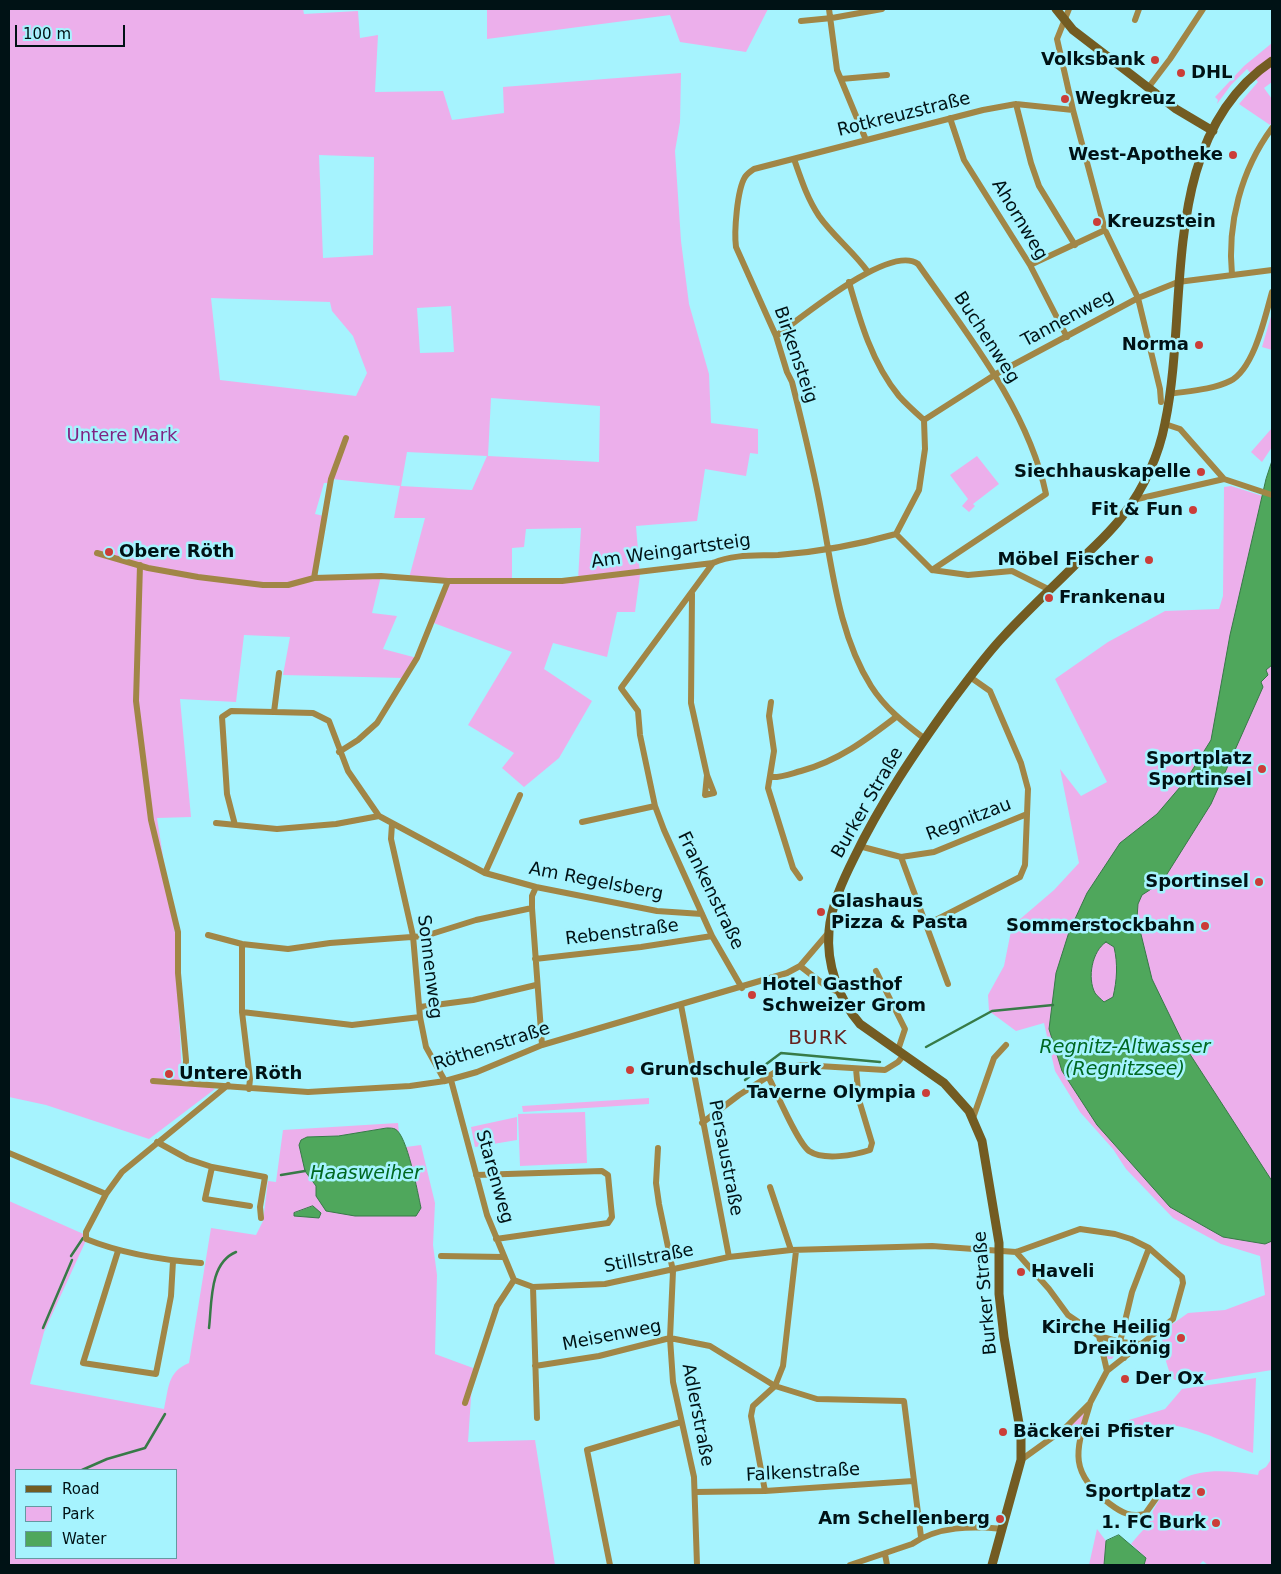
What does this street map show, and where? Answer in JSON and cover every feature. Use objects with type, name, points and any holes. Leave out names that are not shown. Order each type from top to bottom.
[{"type":"main road","points":[[1056,9],[1073,30],[1176,109],[1213,131]]},
{"type":"main road","name":"Burker Straße","points":[[992,1565],[1021,1460],[1021,1435],[1004,1337],[1000,1294],[999,1249],[982,1141],[973,1118],[960,1098],[944,1083],[860,1024],[851,1013],[840,993],[830,952],[829,932],[843,880],[859,846],[888,793],[924,739],[1002,638],[1112,528],[1134,500],[1153,461],[1165,424],[1178,282],[1189,203],[1196,174],[1213,131],[1237,92],[1272,61]]},
{"type":"street","points":[[829,9],[832,18],[837,70],[866,140]]},
{"type":"street","points":[[801,21],[832,18],[882,9]]},
{"type":"street","points":[[1070,9],[1058,39],[1073,110],[1105,230],[1138,298],[1160,389],[1161,402]]},
{"type":"street","points":[[1135,20],[1139,9]]},
{"type":"street","points":[[1148,88],[1170,60],[1203,9]]},
{"type":"street","points":[[841,79],[887,75]]},
{"type":"street","points":[[1016,104],[1031,164],[1039,186],[1075,245]]},
{"type":"street","name":"Rotkreuzstraße","points":[[746,175],[754,169],[950,118],[1016,104],[1073,110]]},
{"type":"street","name":"Ahornweg","points":[[950,118],[964,160],[1030,265],[1066,337]]},
{"type":"street","points":[[1232,276],[1231,232],[1239,195],[1259,147],[1272,128]]},
{"type":"street","points":[[776,336],[849,282],[868,272],[858,258],[820,218],[805,192],[794,159]]},
{"type":"street","name":"Birkensteig","points":[[746,175],[742,184],[736,247],[776,336],[792,382],[810,454],[837,595],[851,642],[871,687],[896,717],[924,739]]},
{"type":"street","points":[[1030,265],[1105,230]]},
{"type":"street","name":"Buchenweg","points":[[868,272],[900,260],[912,260],[918,264],[996,374],[1041,469],[1046,494],[932,570]]},
{"type":"street","name":"Tannenweg","points":[[924,420],[996,374],[1138,298],[1178,282],[1272,270]]},
{"type":"street","points":[[849,282],[862,328],[875,357],[898,395],[924,420],[925,449],[919,490],[896,534],[932,570],[968,575],[1012,571],[1050,590]]},
{"type":"street","points":[[1169,394],[1222,384],[1242,372],[1256,342],[1272,292]]},
{"type":"street","points":[[1165,424],[1180,429],[1224,479],[1272,495]]},
{"type":"street","points":[[314,578],[332,479],[346,438]]},
{"type":"street","points":[[1134,500],[1224,479]]},
{"type":"street","name":"Am Weingartsteig","points":[[97,553],[140,566],[198,577],[263,585],[288,585],[314,578],[381,576],[448,581],[570,581],[713,563],[728,556],[778,555],[856,545],[896,534]]},
{"type":"street","name":"Frankenstraße","points":[[713,563],[692,594],[620,688],[638,711],[640,735],[655,806],[712,936],[742,988]]},
{"type":"street","points":[[140,566],[136,701],[151,820],[178,932],[178,973],[186,1060],[185,1083]]},
{"type":"street","points":[[339,752],[358,740],[377,723],[417,658],[448,581]]},
{"type":"street","points":[[692,594],[691,704],[708,775]]},
{"type":"street","points":[[274,712],[280,673]]},
{"type":"street","name":"Regnitzau","points":[[859,846],[901,857],[934,852],[1028,814],[1028,789],[1021,763],[990,691],[970,678]]},
{"type":"street","points":[[771,702],[769,716],[774,751],[768,788],[793,868],[800,878]]},
{"type":"street","name":"Am Regelsberg","points":[[235,825],[227,794],[222,717],[231,711],[313,712],[329,721],[339,752],[348,771],[379,816],[485,873],[536,887],[657,911],[702,914]]},
{"type":"street","points":[[770,777],[779,778],[823,765],[863,743],[896,717]]},
{"type":"street","points":[[485,873],[520,795]]},
{"type":"street","points":[[582,822],[655,806]]},
{"type":"street","points":[[926,925],[1020,877],[1025,865],[1028,814]]},
{"type":"street","points":[[216,823],[277,829],[336,824],[379,816]]},
{"type":"street","name":"Sonnenweg","points":[[392,824],[391,839],[413,936],[420,1017],[426,1047],[448,1080]]},
{"type":"street","points":[[901,857],[948,984]]},
{"type":"street","points":[[536,887],[532,896],[532,908],[536,985],[542,1046]]},
{"type":"street","points":[[208,935],[242,944],[288,949],[330,943],[425,936],[476,920],[532,908]]},
{"type":"street","name":"Röthenstraße","points":[[153,1082],[228,1085],[308,1092],[410,1086],[448,1080],[542,1046],[742,988],[787,973],[800,966],[829,932]]},
{"type":"street","name":"Rebenstraße","points":[[535,959],[641,947],[712,936]]},
{"type":"street","points":[[242,944],[242,1012],[250,1079],[249,1088]]},
{"type":"street","points":[[800,966],[826,986],[840,993]]},
{"type":"street","points":[[702,1122],[768,1076],[788,1066],[885,1070],[898,1062],[904,1029],[876,971]]},
{"type":"street","points":[[420,1007],[473,1000],[536,985]]},
{"type":"street","name":"Persaustraße","points":[[680,1005],[729,1257]]},
{"type":"street","points":[[242,1012],[352,1025],[420,1017]]},
{"type":"street","points":[[973,1118],[994,1058],[1006,1045]]},
{"type":"street","points":[[768,1076],[801,1141],[810,1151],[831,1156],[854,1156],[870,1150],[872,1143],[859,1100],[856,1069]]},
{"type":"street","name":"Starenweg","points":[[448,1080],[496,1239],[514,1280]]},
{"type":"street","points":[[201,1263],[173,1261],[118,1251],[86,1238],[86,1232],[106,1194],[122,1172],[228,1085]]},
{"type":"street","points":[[157,1142],[188,1159],[212,1167],[266,1177],[260,1207],[261,1218]]},
{"type":"street","name":"Adlerstraße","points":[[658,1148],[656,1183],[658,1204],[672,1271],[670,1338],[673,1382],[695,1492],[697,1565]]},
{"type":"street","points":[[9,1153],[106,1194]]},
{"type":"street","points":[[212,1167],[205,1199],[250,1206]]},
{"type":"street","points":[[476,1175],[602,1171],[608,1175],[612,1217],[608,1223],[496,1239]]},
{"type":"street","points":[[765,1491],[750,1416],[753,1406],[776,1386],[783,1366],[794,1251],[770,1187]]},
{"type":"street","points":[[1140,1344],[1120,1342],[1099,1336],[1068,1315],[1049,1289],[1016,1252],[1080,1229],[1115,1234],[1131,1238],[1149,1248],[1182,1277],[1183,1284],[1173,1319],[1106,1371],[1090,1403],[1078,1451],[1083,1477],[1089,1486],[1125,1514],[1136,1516],[1145,1514],[1162,1490]]},
{"type":"street","name":"Stillstraße","points":[[514,1280],[533,1287],[605,1284],[672,1271],[729,1257],[794,1251],[932,1246],[999,1249],[1016,1252]]},
{"type":"street","points":[[1124,1358],[1120,1342],[1132,1292],[1149,1248]]},
{"type":"street","points":[[118,1251],[83,1363],[156,1374],[172,1296],[173,1261]]},
{"type":"street","points":[[441,1256],[503,1257]]},
{"type":"street","points":[[465,1403],[497,1306],[514,1280]]},
{"type":"street","points":[[533,1287],[536,1418]]},
{"type":"street","points":[[1099,1336],[1106,1371]]},
{"type":"street","name":"Meisenweg","points":[[535,1366],[599,1356],[670,1338],[710,1346],[776,1386],[816,1399],[904,1401],[912,1481],[921,1537]]},
{"type":"street","points":[[1021,1460],[1064,1429],[1090,1403]]},
{"type":"street","points":[[610,1565],[587,1450],[682,1422]]},
{"type":"street","name":"Falkenstraße","points":[[695,1492],[765,1491],[912,1481]]},
{"type":"street","points":[[850,1565],[912,1544],[921,1537],[955,1529],[980,1527],[1003,1529]]},
{"type":"street","points":[[884,1554],[886,1565]]},
{"type":"green space","name":"Untere Mark","points":[[9,9],[303,9],[304,14],[358,11],[360,38],[378,35],[375,92],[443,91],[452,120],[504,113],[503,87],[681,73],[680,122],[675,151],[681,241],[689,304],[709,374],[711,423],[758,429],[758,454],[750,453],[746,476],[705,469],[697,521],[636,526],[640,575],[635,612],[617,612],[607,657],[553,643],[544,669],[592,701],[559,758],[524,787],[502,768],[514,753],[468,725],[512,652],[431,622],[448,581],[409,578],[425,518],[394,518],[400,486],[332,479],[331,483],[324,483],[315,514],[324,516],[314,577],[381,576],[372,613],[397,616],[383,649],[417,658],[403,678],[283,675],[290,637],[244,635],[236,702],[180,699],[191,817],[157,818],[175,933],[182,1077],[215,1089],[149,1139],[46,1105],[9,1097]],"holes":[[[319,155],[374,157],[373,255],[323,258]],[[211,298],[330,302],[332,311],[353,336],[367,373],[356,396],[220,380]],[[451,306],[454,352],[420,353],[417,308]],[[491,398],[600,406],[599,462],[488,456]],[[407,452],[487,456],[472,490],[401,486]],[[581,528],[578,580],[512,581],[512,548],[524,547],[526,529]]]},
{"type":"green space","points":[[487,9],[768,9],[746,52],[680,42],[670,15],[487,39]]},
{"type":"green space","points":[[1272,43],[1272,82],[1264,88],[1272,99],[1272,123],[1270,125],[1239,104],[1258,82],[1247,69],[1231,85],[1217,104],[1218,100],[1215,97],[1244,66]]},
{"type":"green space","points":[[1272,313],[1272,350],[1262,347]]},
{"type":"green space","points":[[1272,428],[1272,447],[1262,462],[1251,452]]},
{"type":"green space","points":[[977,456],[999,484],[973,504],[975,506],[969,512],[962,506],[968,499],[950,475]]},
{"type":"green space","points":[[1231,486],[1272,499],[1272,1370],[1203,1381],[1197,1374],[1175,1380],[1171,1377],[1163,1352],[1165,1350],[1160,1333],[1188,1313],[1225,1310],[1265,1295],[1260,1256],[1221,1244],[1173,1218],[1126,1169],[1113,1149],[1080,1112],[1055,1071],[1044,1023],[1016,1031],[989,1011],[988,995],[1004,966],[1012,926],[1054,890],[1079,863],[1060,769],[1081,796],[1107,782],[1055,679],[1108,642],[1165,611],[1219,609],[1223,596],[1224,487]]},
{"type":"green space","points":[[649,1098],[649,1104],[523,1112],[522,1106]]},
{"type":"green space","points":[[585,1112],[587,1163],[520,1166],[518,1114]]},
{"type":"green space","points":[[517,1117],[517,1140],[475,1147],[471,1127]]},
{"type":"green space","points":[[398,1123],[399,1133],[395,1129],[387,1128],[338,1136],[307,1137],[305,1171],[316,1186],[316,1196],[406,1150],[406,1147],[421,1145],[435,1203],[433,1245],[437,1275],[435,1354],[473,1368],[468,1442],[535,1440],[555,1565],[9,1565],[9,1201],[88,1236],[44,1332],[30,1384],[164,1409],[168,1388],[173,1376],[189,1363],[211,1228],[256,1235],[263,1221],[268,1181],[276,1182],[283,1130]]},
{"type":"green space","points":[[1109,1344],[1115,1355],[1112,1359],[1108,1359],[1104,1348]]},
{"type":"green space","name":"1. FC Burk","points":[[1272,1377],[1272,1565],[1208,1565],[1203,1561],[1199,1565],[1144,1565],[1146,1558],[1131,1544],[1150,1520],[1163,1495],[1174,1484],[1186,1477],[1199,1473],[1227,1472],[1258,1475],[1259,1471],[1266,1467],[1270,1461]]},
{"type":"green space","points":[[1256,1378],[1253,1453],[1179,1426],[1157,1425],[1124,1437],[1119,1423],[1165,1409],[1182,1389]]},
{"type":"green space","points":[[1085,1411],[1078,1434],[1068,1428]]},
{"type":"green space","points":[[1097,1529],[1106,1541],[1104,1565],[1089,1565]]},
{"type":"water","name":"Regnitz-Altwasser (Regnitzsee)","points":[[1272,461],[1272,665],[1266,670],[1268,675],[1261,682],[1263,687],[1211,804],[1162,882],[1142,895],[1138,904],[1137,918],[1152,979],[1184,1045],[1272,1181],[1272,1241],[1265,1244],[1223,1237],[1170,1207],[1097,1125],[1062,1071],[1049,1029],[1056,973],[1069,932],[1087,893],[1120,843],[1157,814],[1186,780],[1211,740],[1230,635],[1266,479]],"holes":[[[1106,942],[1114,947],[1116,978],[1113,997],[1104,1002],[1096,994],[1093,987],[1091,980],[1092,965],[1101,946]]]},
{"type":"water","name":"Haasweiher","points":[[387,1128],[395,1129],[399,1133],[408,1153],[421,1208],[416,1216],[355,1216],[326,1211],[316,1196],[316,1186],[305,1171],[299,1145],[301,1140],[307,1137],[338,1136]]},
{"type":"water","points":[[313,1206],[321,1213],[319,1218],[294,1216],[294,1213]]},
{"type":"water","points":[[1119,1535],[1146,1558],[1144,1565],[1104,1565],[1106,1541]]},
{"type":"waterway","points":[[926,1047],[992,1011],[1053,1005]]},
{"type":"waterway","points":[[745,1080],[781,1053],[880,1062]]},
{"type":"waterway","points":[[281,1175],[305,1171]]},
{"type":"waterway","points":[[71,1256],[83,1238]]},
{"type":"waterway","points":[[209,1328],[213,1285],[216,1274],[227,1257],[236,1252]]},
{"type":"waterway","points":[[43,1328],[72,1260]]},
{"type":"waterway","points":[[84,1469],[107,1459],[145,1448],[165,1414]]},
{"type":"place","name":"Volksbank","points":[[1155,60]]},
{"type":"place","name":"DHL","points":[[1181,73]]},
{"type":"place","name":"Wegkreuz","points":[[1065,99]]},
{"type":"place","name":"West-Apotheke","points":[[1233,155]]},
{"type":"place","name":"Kreuzstein","points":[[1097,222]]},
{"type":"place","name":"Norma","points":[[1199,345]]},
{"type":"place","name":"Siechhauskapelle","points":[[1201,472]]},
{"type":"place","name":"Fit & Fun","points":[[1193,510]]},
{"type":"place","name":"Obere Röth","points":[[109,552]]},
{"type":"place","name":"Möbel Fischer","points":[[1149,560]]},
{"type":"place","name":"Frankenau","points":[[1049,598]]},
{"type":"place","name":"Sportplatz Sportinsel","points":[[1262,769]]},
{"type":"place","name":"Sportinsel","points":[[1259,882]]},
{"type":"place","name":"Glashaus Pizza & Pasta","points":[[821,912]]},
{"type":"place","name":"Sommerstockbahn","points":[[1205,926]]},
{"type":"place","name":"Hotel Gasthof Schweizer Grom","points":[[752,995]]},
{"type":"place","name":"Grundschule Burk","points":[[630,1070]]},
{"type":"place","name":"Untere Röth","points":[[169,1074]]},
{"type":"place","name":"Taverne Olympia","points":[[926,1093]]},
{"type":"place","name":"Haveli","points":[[1021,1272]]},
{"type":"place","name":"Kirche Heilig Dreikönig","points":[[1181,1338]]},
{"type":"place","name":"Der Ox","points":[[1125,1379]]},
{"type":"place","name":"Bäckerei Pfister","points":[[1003,1432]]},
{"type":"place","name":"Sportplatz","points":[[1201,1492]]},
{"type":"place","name":"Am Schellenberg","points":[[1000,1519]]},
{"type":"place","name":"1. FC Burk","points":[[1216,1523]]},
{"type":"district","name":"BURK","points":[[818,1039]]}]
